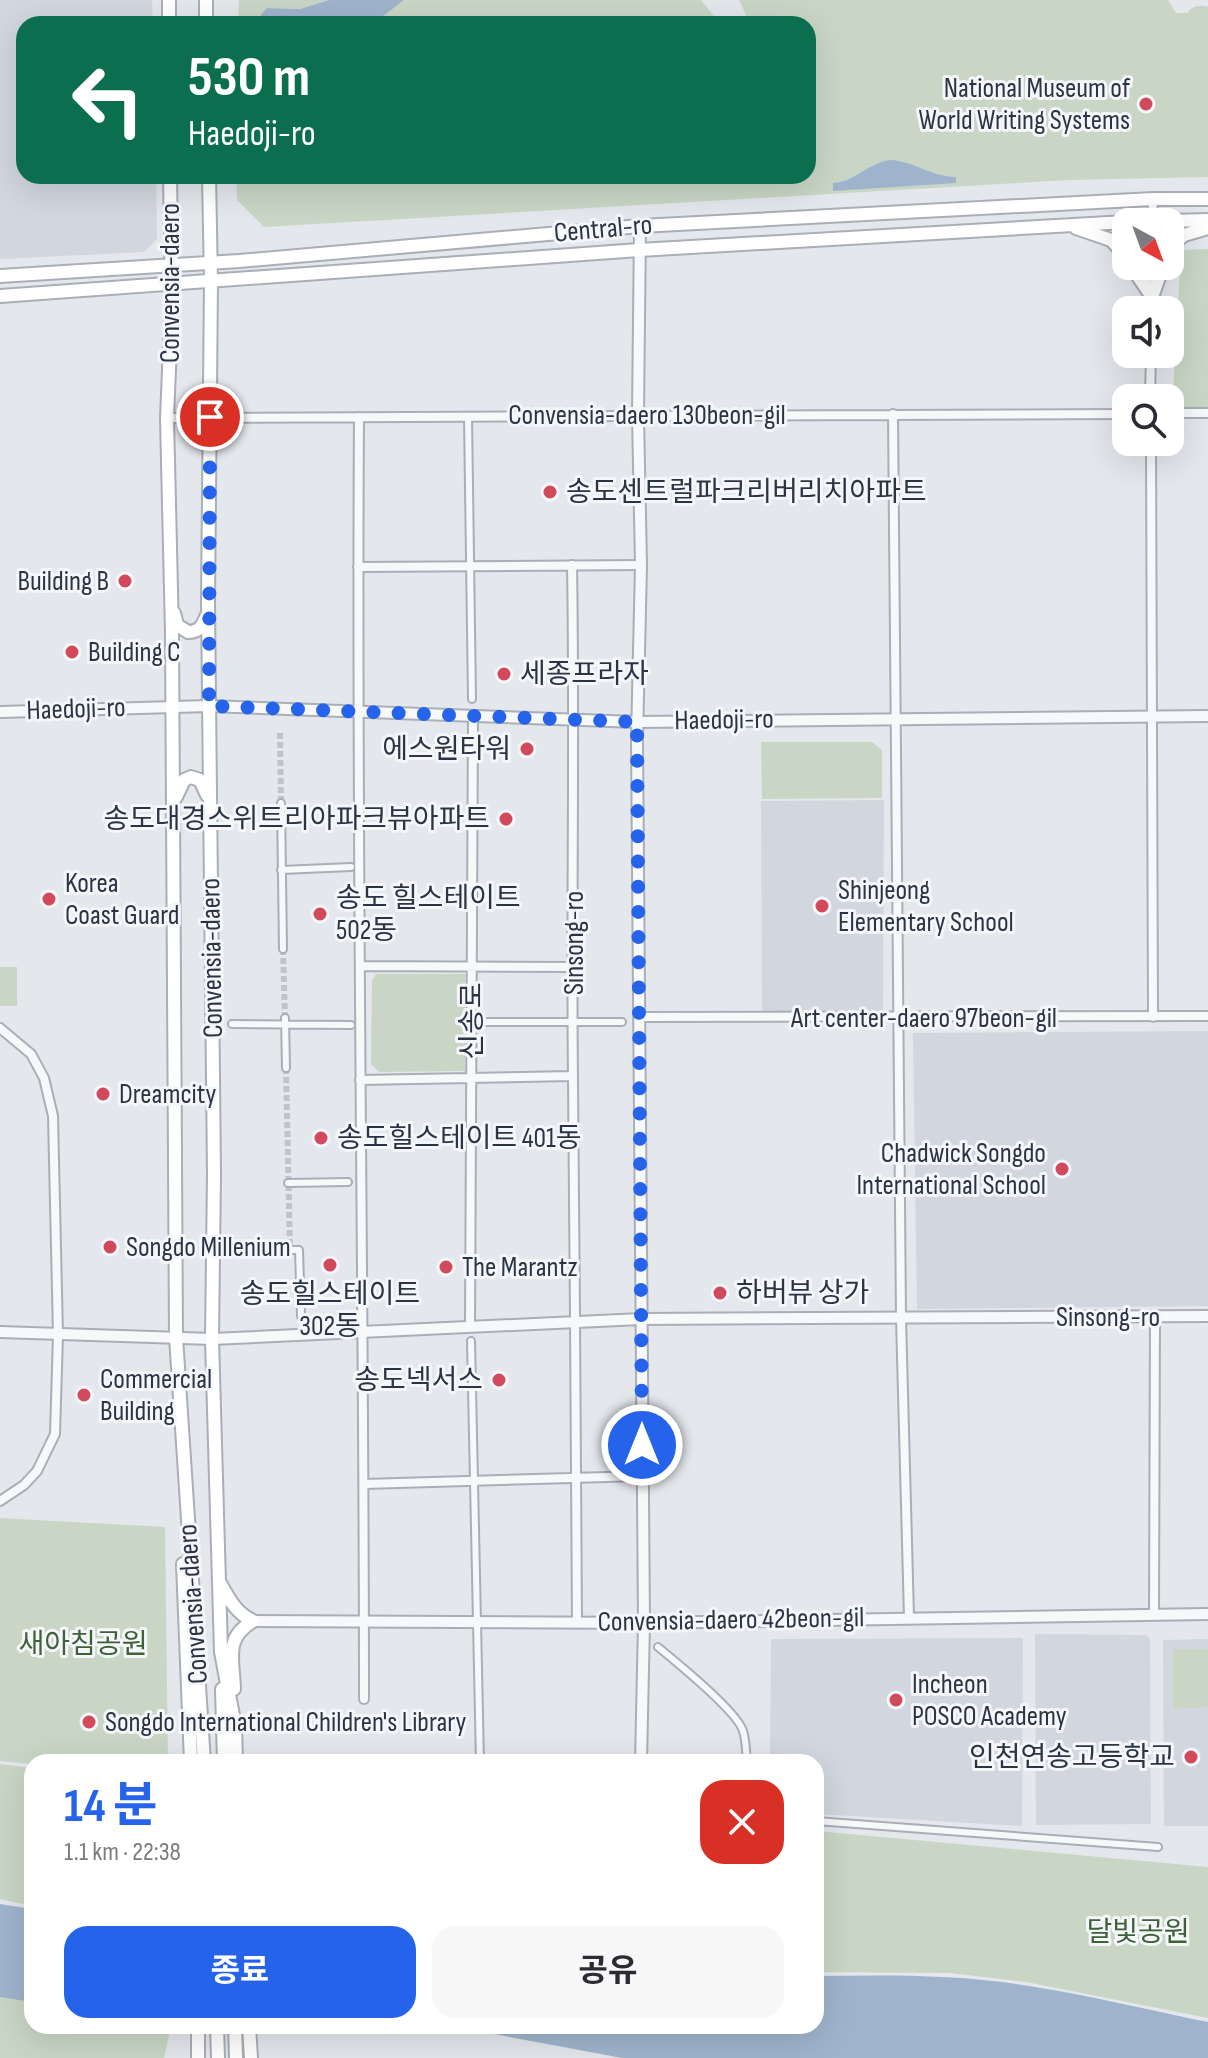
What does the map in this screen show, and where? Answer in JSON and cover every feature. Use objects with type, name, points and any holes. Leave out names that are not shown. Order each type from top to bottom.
[{"type":"main road","name":"Convensia-daero","points":[[170,184],[172,286],[167,418],[176,1337],[203,1754]]},
{"type":"main road","name":"Convensia-daero","points":[[209,184],[208,602],[214,1174],[212,1339],[224,1754]]},
{"type":"main road","name":"Central-ro","points":[[0,276],[210,263],[640,226],[1153,199],[1208,199]]},
{"type":"main road","name":"Central-ro","points":[[1184,220],[1208,220]]},
{"type":"main road","name":"Central-ro","points":[[0,296],[639,250],[1112,223]]},
{"type":"main road","points":[[1069,226],[1112,241]]},
{"type":"main road","points":[[1184,235],[1208,228]]},
{"type":"main road","points":[[171,606],[177,625],[193,632],[203,625],[208,602]]},
{"type":"main road","points":[[173,808],[184,780],[194,777],[205,789],[210,810]]},
{"type":"main road","name":"Convensia-daero","points":[[185,1493],[182,1527],[191,1754]]},
{"type":"main road","points":[[218,1580],[233,1606],[242,1616],[253,1621]]},
{"type":"main road","points":[[235,1726],[232,1643],[242,1628],[253,1621]]},
{"type":"main road","name":"Convensia-daero","points":[[221,1652],[235,1726],[236,1754]]},
{"type":"main road","points":[[198,2034],[198,2058]]},
{"type":"main road","points":[[217,2034],[218,2058]]},
{"type":"main road","points":[[236,2034],[236,2058]]},
{"type":"main road","points":[[250,2034],[251,2058]]},
{"type":"street","points":[[1153,199],[1153,208]]},
{"type":"street","points":[[640,226],[638,415],[641,565],[637,722],[644,1623],[641,1754]]},
{"type":"street","points":[[1184,413],[1208,413]]},
{"type":"street","points":[[893,414],[901,1318],[909,1617]]},
{"type":"street","name":"Convensia-daero 130beon-gil","points":[[167,418],[1112,414]]},
{"type":"street","points":[[468,416],[472,699]]},
{"type":"street","points":[[359,417],[357,712],[364,1699]]},
{"type":"street","points":[[1151,456],[1153,1017]]},
{"type":"street","name":"Sinsong-ro","points":[[572,565],[575,719],[572,1076],[577,1321]]},
{"type":"street","points":[[358,567],[641,565]]},
{"type":"street","name":"Haedoji-ro","points":[[0,712],[172,705],[637,722],[1208,716]]},
{"type":"street","name":"신송로","points":[[470,1326],[473,716]]},
{"type":"street","points":[[281,803],[283,949]]},
{"type":"street","points":[[281,870],[351,867]]},
{"type":"street","points":[[361,966],[574,967]]},
{"type":"street","name":"Art center-daero 97beon-gil","points":[[641,1017],[1208,1016]]},
{"type":"street","points":[[285,1018],[286,1068]]},
{"type":"street","points":[[472,1022],[622,1022]]},
{"type":"street","points":[[232,1024],[351,1025]]},
{"type":"street","points":[[0,1028],[31,1054],[44,1078],[53,1116],[58,1335],[55,1434],[37,1471],[24,1485],[0,1501]]},
{"type":"street","points":[[360,1080],[572,1076]]},
{"type":"street","points":[[288,1183],[348,1182]]},
{"type":"street","points":[[290,1250],[299,1250],[301,1316]]},
{"type":"street","points":[[1154,1614],[1155,1316]]},
{"type":"street","name":"Sinsong-ro","points":[[0,1332],[212,1339],[641,1319],[1208,1316]]},
{"type":"street","points":[[577,1321],[577,1622]]},
{"type":"street","points":[[471,1341],[480,1754]]},
{"type":"street","points":[[364,1484],[642,1476]]},
{"type":"street","name":"Convensia-daero 42beon-gil","points":[[253,1621],[644,1623],[1208,1614]]},
{"type":"street","points":[[658,1647],[686,1669],[736,1718],[743,1729],[746,1754]]},
{"type":"street","points":[[824,1822],[1158,1847]]},
{"type":"shaded area","points":[[0,0],[152,0],[153,16],[16,16],[16,184],[156,184],[157,239],[144,252],[0,259]]},
{"type":"shaded area","name":"Shinjeong Elementary School","points":[[884,800],[883,1011],[762,1012],[761,801]]},
{"type":"shaded area","name":"Chadwick Songdo International School","points":[[1208,1031],[1208,1306],[917,1309],[913,1033]]},
{"type":"shaded area","points":[[1035,1634],[1146,1635],[1150,1639],[1151,1824],[1036,1825]]},
{"type":"shaded area","name":"Incheon POSCO Academy","points":[[1023,1638],[1022,1826],[824,1814],[824,1754],[770,1754],[771,1639]]},
{"type":"shaded area","points":[[1208,1639],[1208,1826],[1164,1826],[1163,1640]]},
{"type":"green space","points":[[239,0],[329,0],[300,9],[267,8],[261,16],[238,16]]},
{"type":"green space","points":[[404,0],[701,0],[714,16],[383,16]]},
{"type":"green space","points":[[739,0],[1168,0],[1176,13],[1188,13],[1199,6],[1208,7],[1208,177],[1069,180],[264,227],[237,200],[236,184],[816,184],[816,16],[746,15]]},
{"type":"green space","points":[[1208,249],[1208,412],[1184,413],[1184,384],[1174,384],[1174,368],[1184,368],[1184,296],[1178,296],[1179,280],[1184,280],[1184,250]]},
{"type":"green space","points":[[761,742],[872,742],[882,750],[882,798],[762,799]]},
{"type":"green space","points":[[0,967],[17,967],[17,1006],[0,1006]]},
{"type":"green space","points":[[376,974],[465,974],[465,1071],[379,1072],[371,1064],[372,981]]},
{"type":"green space","name":"새아침공원","points":[[0,1518],[165,1527],[168,1754],[24,1754],[24,1763],[0,1761]]},
{"type":"green space","points":[[1173,1649],[1208,1649],[1208,1707],[1173,1709]]},
{"type":"green space","points":[[0,1764],[24,1767],[24,1904],[0,1899]]},
{"type":"green space","name":"달빛공원","points":[[824,1832],[1208,1867],[1208,2018],[1026,1982],[950,1973],[824,1972]]},
{"type":"green space","points":[[0,1995],[24,1999],[24,2034],[169,2034],[164,2058],[0,2058]]},
{"type":"water","points":[[329,0],[404,0],[383,16],[261,16],[267,8],[300,9]]},
{"type":"water","points":[[890,160],[956,177],[956,183],[833,191],[833,183]]},
{"type":"water","points":[[0,1904],[24,1908],[24,2001],[0,1997]]},
{"type":"water","points":[[824,1976],[976,1979],[1096,1998],[1208,2022],[1208,2058],[622,2058],[494,2034],[824,2034]]},
{"type":"tunnel","points":[[280,733],[281,803]]},
{"type":"tunnel","points":[[283,949],[285,1018]]},
{"type":"tunnel","points":[[286,1068],[290,1250]]},
{"type":"place","name":"National Museum of World Writing Systems","points":[[1146,104]]},
{"type":"place","name":"송도센트럴파크리버리치아파트","points":[[550,492]]},
{"type":"place","name":"Building B","points":[[125,581]]},
{"type":"place","name":"Building C","points":[[72,652]]},
{"type":"place","name":"세종프라자","points":[[504,674]]},
{"type":"place","name":"에스원타워","points":[[527,749]]},
{"type":"place","name":"송도대경스위트리아파크뷰아파트","points":[[506,819]]},
{"type":"place","name":"Korea Coast Guard","points":[[49,899]]},
{"type":"place","name":"Shinjeong Elementary School","points":[[822,906]]},
{"type":"place","name":"송도 힐스테이트 502동","points":[[320,914]]},
{"type":"place","name":"Dreamcity","points":[[103,1094]]},
{"type":"place","name":"송도힐스테이트 401동","points":[[321,1138]]},
{"type":"place","name":"Chadwick Songdo International School","points":[[1062,1169]]},
{"type":"place","name":"Songdo Millenium","points":[[110,1247]]},
{"type":"place","name":"송도힐스테이트 302동","points":[[330,1265]]},
{"type":"place","name":"The Marantz","points":[[446,1267]]},
{"type":"place","name":"하버뷰 상가","points":[[720,1293]]},
{"type":"place","name":"송도넥서스","points":[[499,1380]]},
{"type":"place","name":"Commercial Building","points":[[84,1395]]},
{"type":"place","name":"Incheon POSCO Academy","points":[[896,1700]]},
{"type":"place","name":"Songdo International Children's Library","points":[[89,1722]]},
{"type":"place","name":"인천연송고등학교","points":[[1191,1757]]},
{"type":"route","points":[[210,417],[209,706],[637,722],[642,1445]]}]
